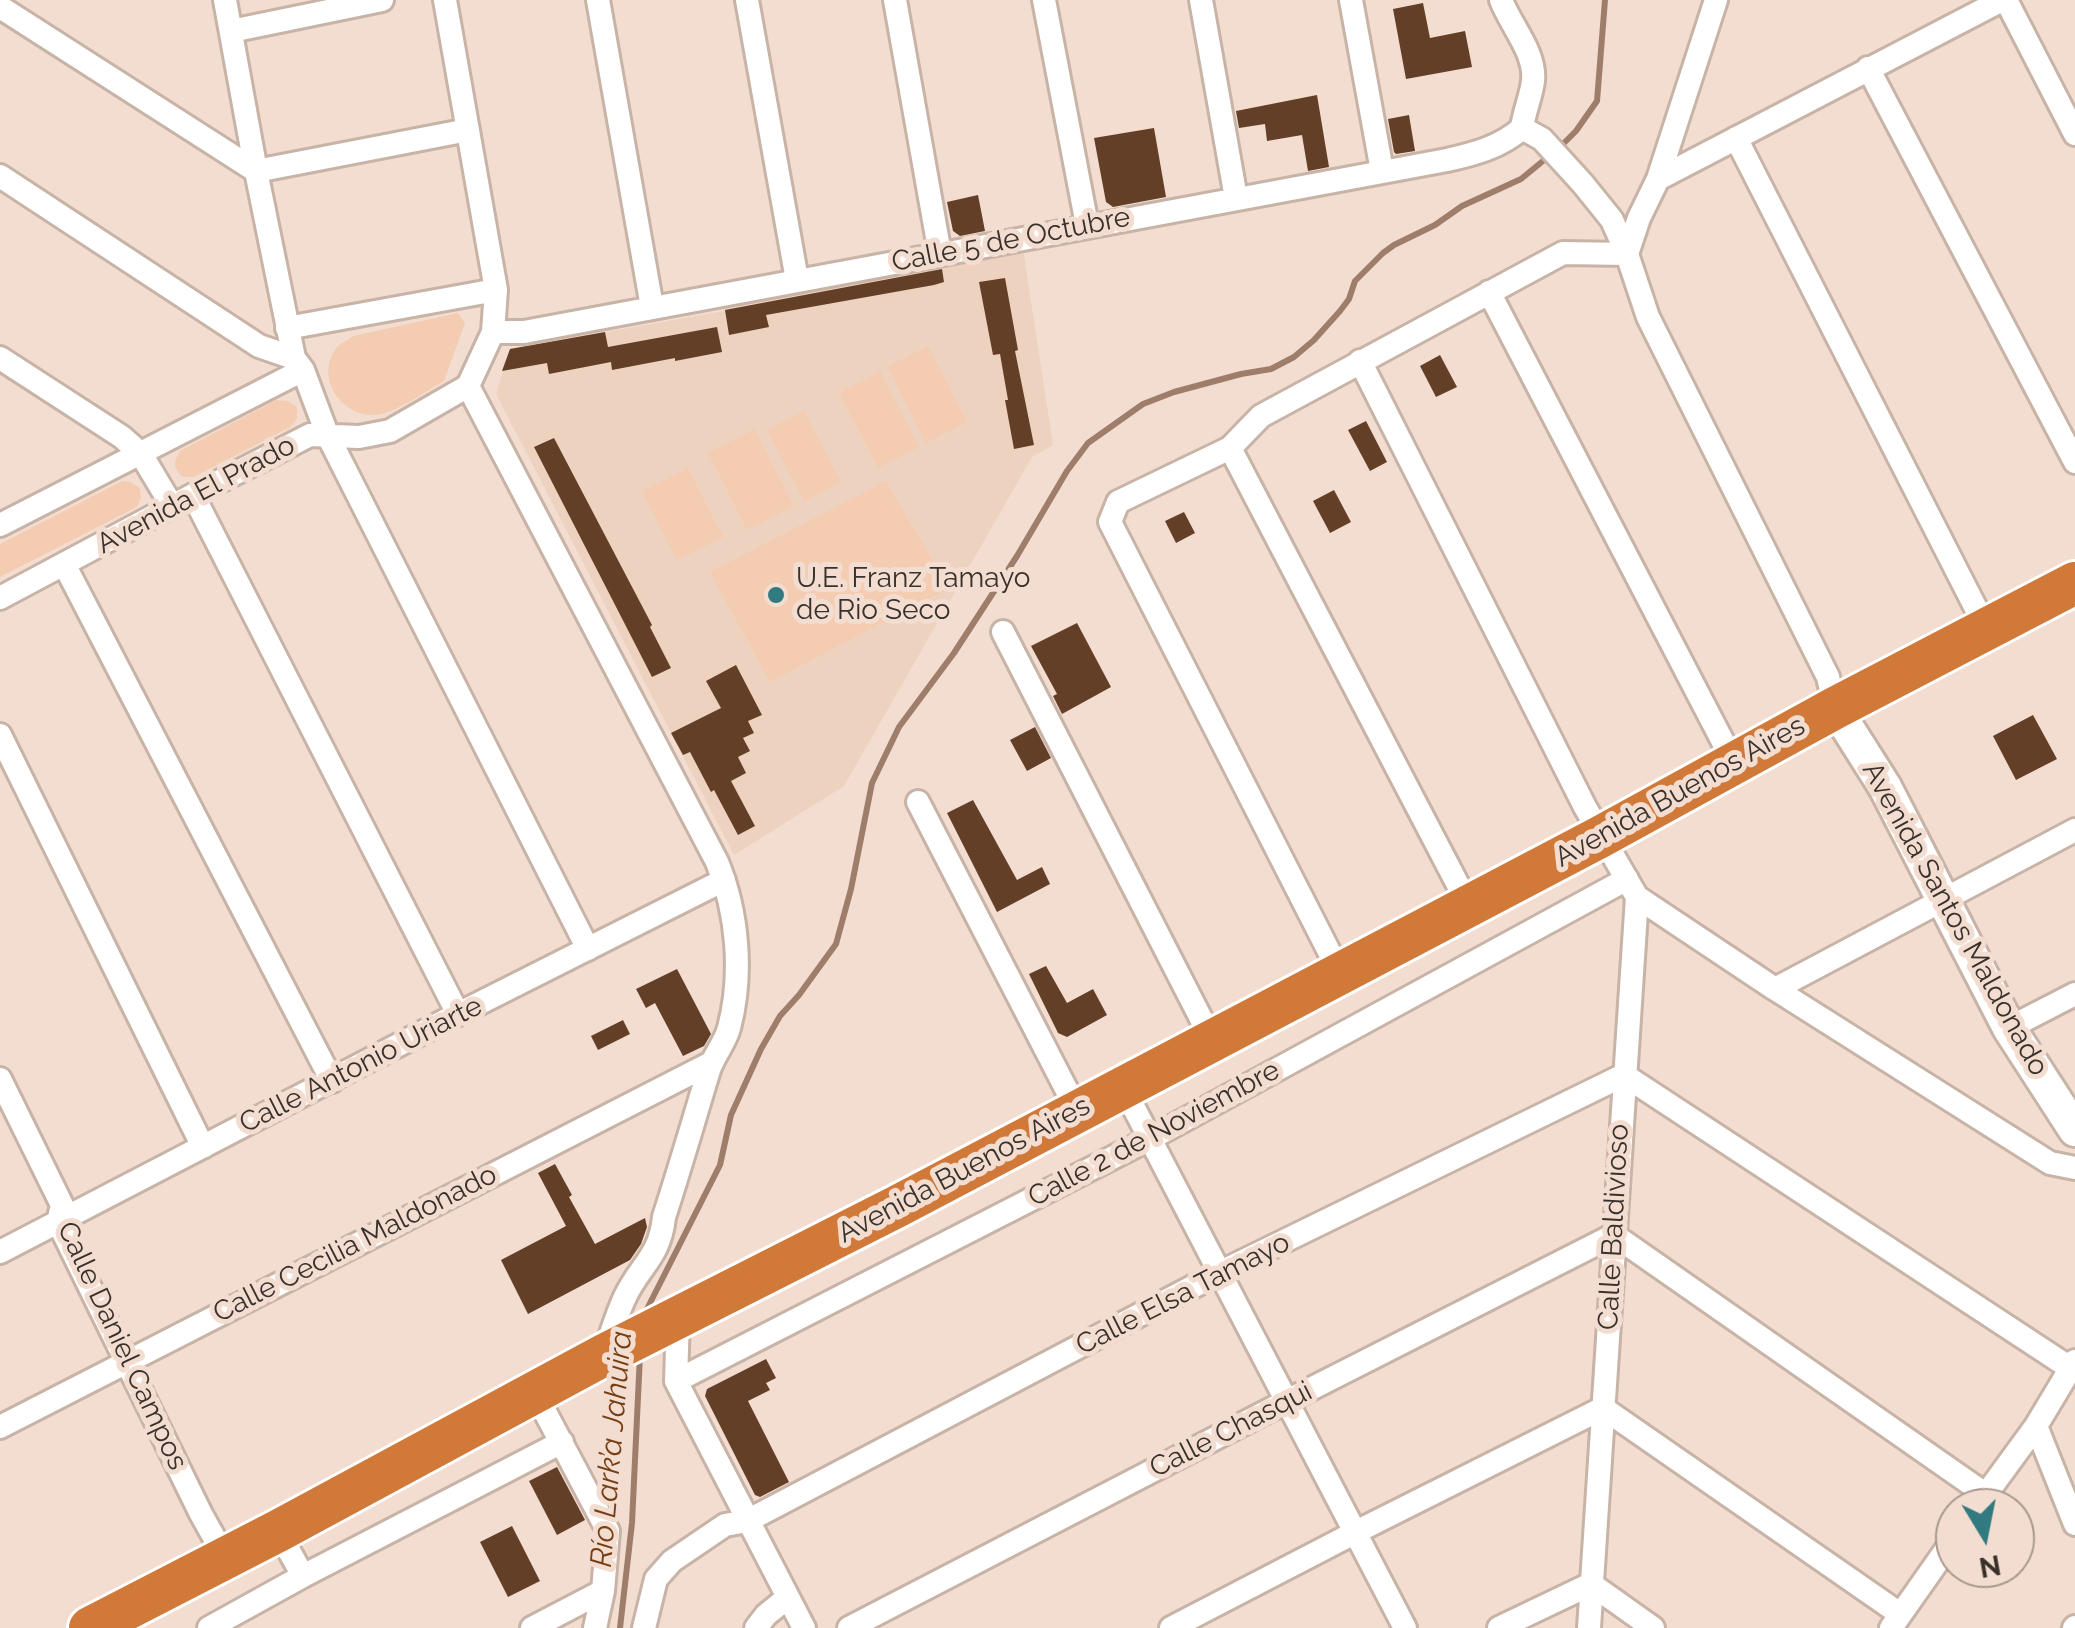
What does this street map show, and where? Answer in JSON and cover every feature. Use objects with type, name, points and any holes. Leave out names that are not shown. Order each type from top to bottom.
[{"type":"highway","name":"Avenida Buenos Aires","points":[[90,1628],[1600,837],[2075,583]]},
{"type":"street","points":[[225,0],[287,328],[298,364],[326,434],[588,948]]},
{"type":"street","points":[[230,31],[382,0]]},
{"type":"street","points":[[445,0],[496,290],[493,332],[468,386],[724,880],[737,947],[736,993],[728,1033],[711,1063],[664,1217],[662,1237],[626,1295],[643,1335],[676,1381],[804,1628]]},
{"type":"street","points":[[598,0],[652,307]]},
{"type":"street","points":[[747,0],[797,280]]},
{"type":"street","points":[[894,0],[940,254]]},
{"type":"street","points":[[1044,0],[1087,226]]},
{"type":"street","points":[[1201,0],[1236,198]]},
{"type":"street","points":[[1351,0],[1382,171]]},
{"type":"street","points":[[1501,0],[1531,59],[1533,78],[1522,128],[1542,139],[1612,220],[1648,317],[1828,676],[1835,708]]},
{"type":"street","points":[[1627,254],[1658,179],[1716,0]]},
{"type":"street","points":[[1658,179],[2004,0],[2075,134]]},
{"type":"street","points":[[0,6],[256,171],[468,130]]},
{"type":"street","points":[[1868,68],[2075,462]]},
{"type":"street","name":"Calle 5 de Octubre","points":[[493,332],[524,332],[1476,153],[1509,139],[1522,128]]},
{"type":"street","points":[[1736,138],[1988,630]]},
{"type":"street","points":[[0,176],[259,346],[298,364]]},
{"type":"street","points":[[1340,973],[1110,522],[1118,502],[1230,448],[1261,416],[1563,253],[1627,254]]},
{"type":"street","points":[[287,328],[496,290]]},
{"type":"street","points":[[1489,292],[1734,763]]},
{"type":"street","points":[[0,358],[122,437],[141,454],[172,506]]},
{"type":"street","points":[[1360,360],[1600,837],[1632,888],[1775,989],[2050,1162],[2075,1168]]},
{"type":"street","points":[[0,525],[141,454],[298,364]]},
{"type":"street","name":"Avenida El Prado","points":[[0,598],[310,435],[359,437],[390,432],[468,386]]},
{"type":"street","points":[[1230,448],[1468,906]]},
{"type":"street","points":[[193,494],[458,1014]]},
{"type":"street","points":[[64,564],[332,1081]]},
{"type":"street","points":[[1002,632],[1212,1040]]},
{"type":"street","name":"Avenida Santos Maldonado","points":[[1835,708],[1884,787],[2009,1028],[2075,1130]]},
{"type":"street","points":[[0,735],[203,1147]]},
{"type":"street","points":[[918,802],[1077,1110]]},
{"type":"street","points":[[1775,989],[2075,830]]},
{"type":"street","name":"Calle Antonio Uriarte","points":[[0,1252],[724,880]]},
{"type":"street","name":"Calle Baldivioso","points":[[1589,1628],[1632,888]]},
{"type":"street","name":"Calle 2 de Noviembre","points":[[676,1381],[1632,888]]},
{"type":"street","points":[[2009,1028],[2075,994]]},
{"type":"street","name":"Calle Cecilia Maldonado","points":[[0,1427],[711,1063]]},
{"type":"street","points":[[1624,1075],[2072,1364],[2036,1426],[1990,1488]]},
{"type":"street","name":"Calle Elsa Tamayo","points":[[644,1628],[656,1579],[672,1561],[726,1525],[746,1521],[1221,1272],[1624,1075]]},
{"type":"street","name":"Calle Daniel Campos","points":[[0,1080],[62,1205],[58,1222],[225,1557]]},
{"type":"street","points":[[1123,1087],[1405,1628]]},
{"type":"street","points":[[1614,1234],[1962,1488]]},
{"type":"street","name":"Calle Chasqui","points":[[850,1628],[1614,1234]]},
{"type":"street","points":[[535,1393],[608,1530],[603,1592],[595,1628]]},
{"type":"street","points":[[1170,1628],[1603,1408],[1896,1621],[1935,1565]]},
{"type":"street","points":[[2036,1426],[2075,1524]]},
{"type":"street","points":[[216,1626],[303,1576],[562,1442]]},
{"type":"street","points":[[278,1530],[303,1576]]},
{"type":"street","points":[[1499,1628],[1591,1584],[1653,1628]]},
{"type":"street","points":[[532,1628],[603,1592]]},
{"type":"street","points":[[756,1628],[766,1614],[787,1598]]},
{"type":"shaded area","name":"U.E. Franz Tamayo de Rio Seco","points":[[1023,249],[1053,445],[1032,457],[844,786],[734,855],[496,394],[510,349],[724,311],[724,304]]},
{"type":"shaded area","points":[[458,313],[465,323],[444,381],[375,415],[350,409],[333,391],[329,367],[340,344],[353,336]]},
{"type":"shaded area","points":[[928,346],[967,422],[926,443],[887,367]]},
{"type":"shaded area","points":[[880,371],[919,447],[878,468],[839,393]]},
{"type":"shaded area","points":[[276,400],[297,407],[297,419],[290,427],[194,477],[183,477],[177,471],[175,462],[180,451]]},
{"type":"shaded area","points":[[804,411],[841,482],[804,501],[767,430]]},
{"type":"shaded area","points":[[755,429],[794,506],[747,530],[708,453]]},
{"type":"shaded area","points":[[688,468],[723,537],[677,560],[642,491]]},
{"type":"shaded area","points":[[122,481],[140,488],[137,507],[0,577],[0,544]]},
{"type":"shaded area","points":[[886,481],[949,588],[770,682],[710,572]]},
{"type":"building","points":[[1423,3],[1430,38],[1465,31],[1472,67],[1406,79],[1393,9]]},
{"type":"building","points":[[1317,95],[1329,167],[1308,171],[1302,135],[1267,141],[1265,124],[1239,128],[1236,111]]},
{"type":"building","points":[[1409,115],[1415,151],[1396,154],[1388,119]]},
{"type":"building","points":[[1154,128],[1166,197],[1113,207],[1106,202],[1094,138]]},
{"type":"building","points":[[978,195],[985,231],[960,236],[953,231],[947,202]]},
{"type":"building","points":[[942,269],[944,282],[766,315],[769,327],[729,335],[725,310]]},
{"type":"building","points":[[1005,278],[1034,445],[1014,449],[1000,354],[993,355],[979,282]]},
{"type":"building","points":[[717,327],[722,352],[612,370],[611,362],[549,374],[547,363],[502,371],[510,349],[605,332],[608,347]]},
{"type":"building","points":[[1440,355],[1457,387],[1436,397],[1420,366]]},
{"type":"building","points":[[1366,421],[1387,462],[1370,471],[1348,430]]},
{"type":"building","points":[[554,438],[671,668],[652,677],[534,447]]},
{"type":"building","points":[[1334,490],[1351,522],[1330,533],[1313,501]]},
{"type":"building","points":[[1184,512],[1195,533],[1176,543],[1165,521]]},
{"type":"building","points":[[1077,623],[1111,687],[1062,714],[1053,696],[1057,694],[1031,646]]},
{"type":"building","points":[[736,665],[762,715],[748,721],[754,733],[743,738],[750,751],[738,757],[746,773],[731,781],[755,826],[738,835],[690,752],[683,755],[671,733],[721,708],[706,681]]},
{"type":"building","points":[[2033,715],[2057,759],[2016,780],[1993,736]]},
{"type":"building","points":[[1035,727],[1051,758],[1027,771],[1010,740]]},
{"type":"building","points":[[973,800],[1017,880],[1042,867],[1050,884],[997,912],[947,813]]},
{"type":"building","points":[[1046,966],[1067,1003],[1093,989],[1107,1015],[1067,1037],[1058,1033],[1029,974]]},
{"type":"building","points":[[677,969],[711,1034],[704,1046],[683,1056],[655,1003],[646,1008],[636,989]]},
{"type":"building","points":[[623,1020],[630,1034],[598,1050],[591,1036]]},
{"type":"building","points":[[555,1164],[595,1244],[645,1218],[647,1227],[630,1260],[528,1314],[501,1260],[566,1226],[538,1173]]},
{"type":"building","points":[[766,1359],[776,1378],[766,1383],[770,1390],[748,1401],[789,1482],[760,1497],[755,1495],[705,1396],[707,1389]]},
{"type":"building","points":[[557,1467],[585,1520],[557,1535],[529,1481]]},
{"type":"building","points":[[512,1526],[540,1581],[508,1597],[480,1542]]},
{"type":"waterway","name":"Río Lark’a Jahuira","points":[[1559,148],[1597,101],[1605,0]]},
{"type":"waterway","name":"Río Lark’a Jahuira","points":[[646,1318],[647,1309],[720,1165],[731,1115],[761,1049],[780,1016],[836,944],[872,783],[899,727],[954,653],[1088,443],[1143,404],[1174,392],[1271,369],[1294,357],[1340,311],[1355,281],[1383,253],[1462,206],[1521,179],[1549,156]]},
{"type":"waterway","name":"Río Lark’a Jahuira","points":[[620,1628],[632,1523],[640,1355]]},
{"type":"place","name":"U.E. Franz Tamayo de Rio Seco","points":[[776,595]]}]
